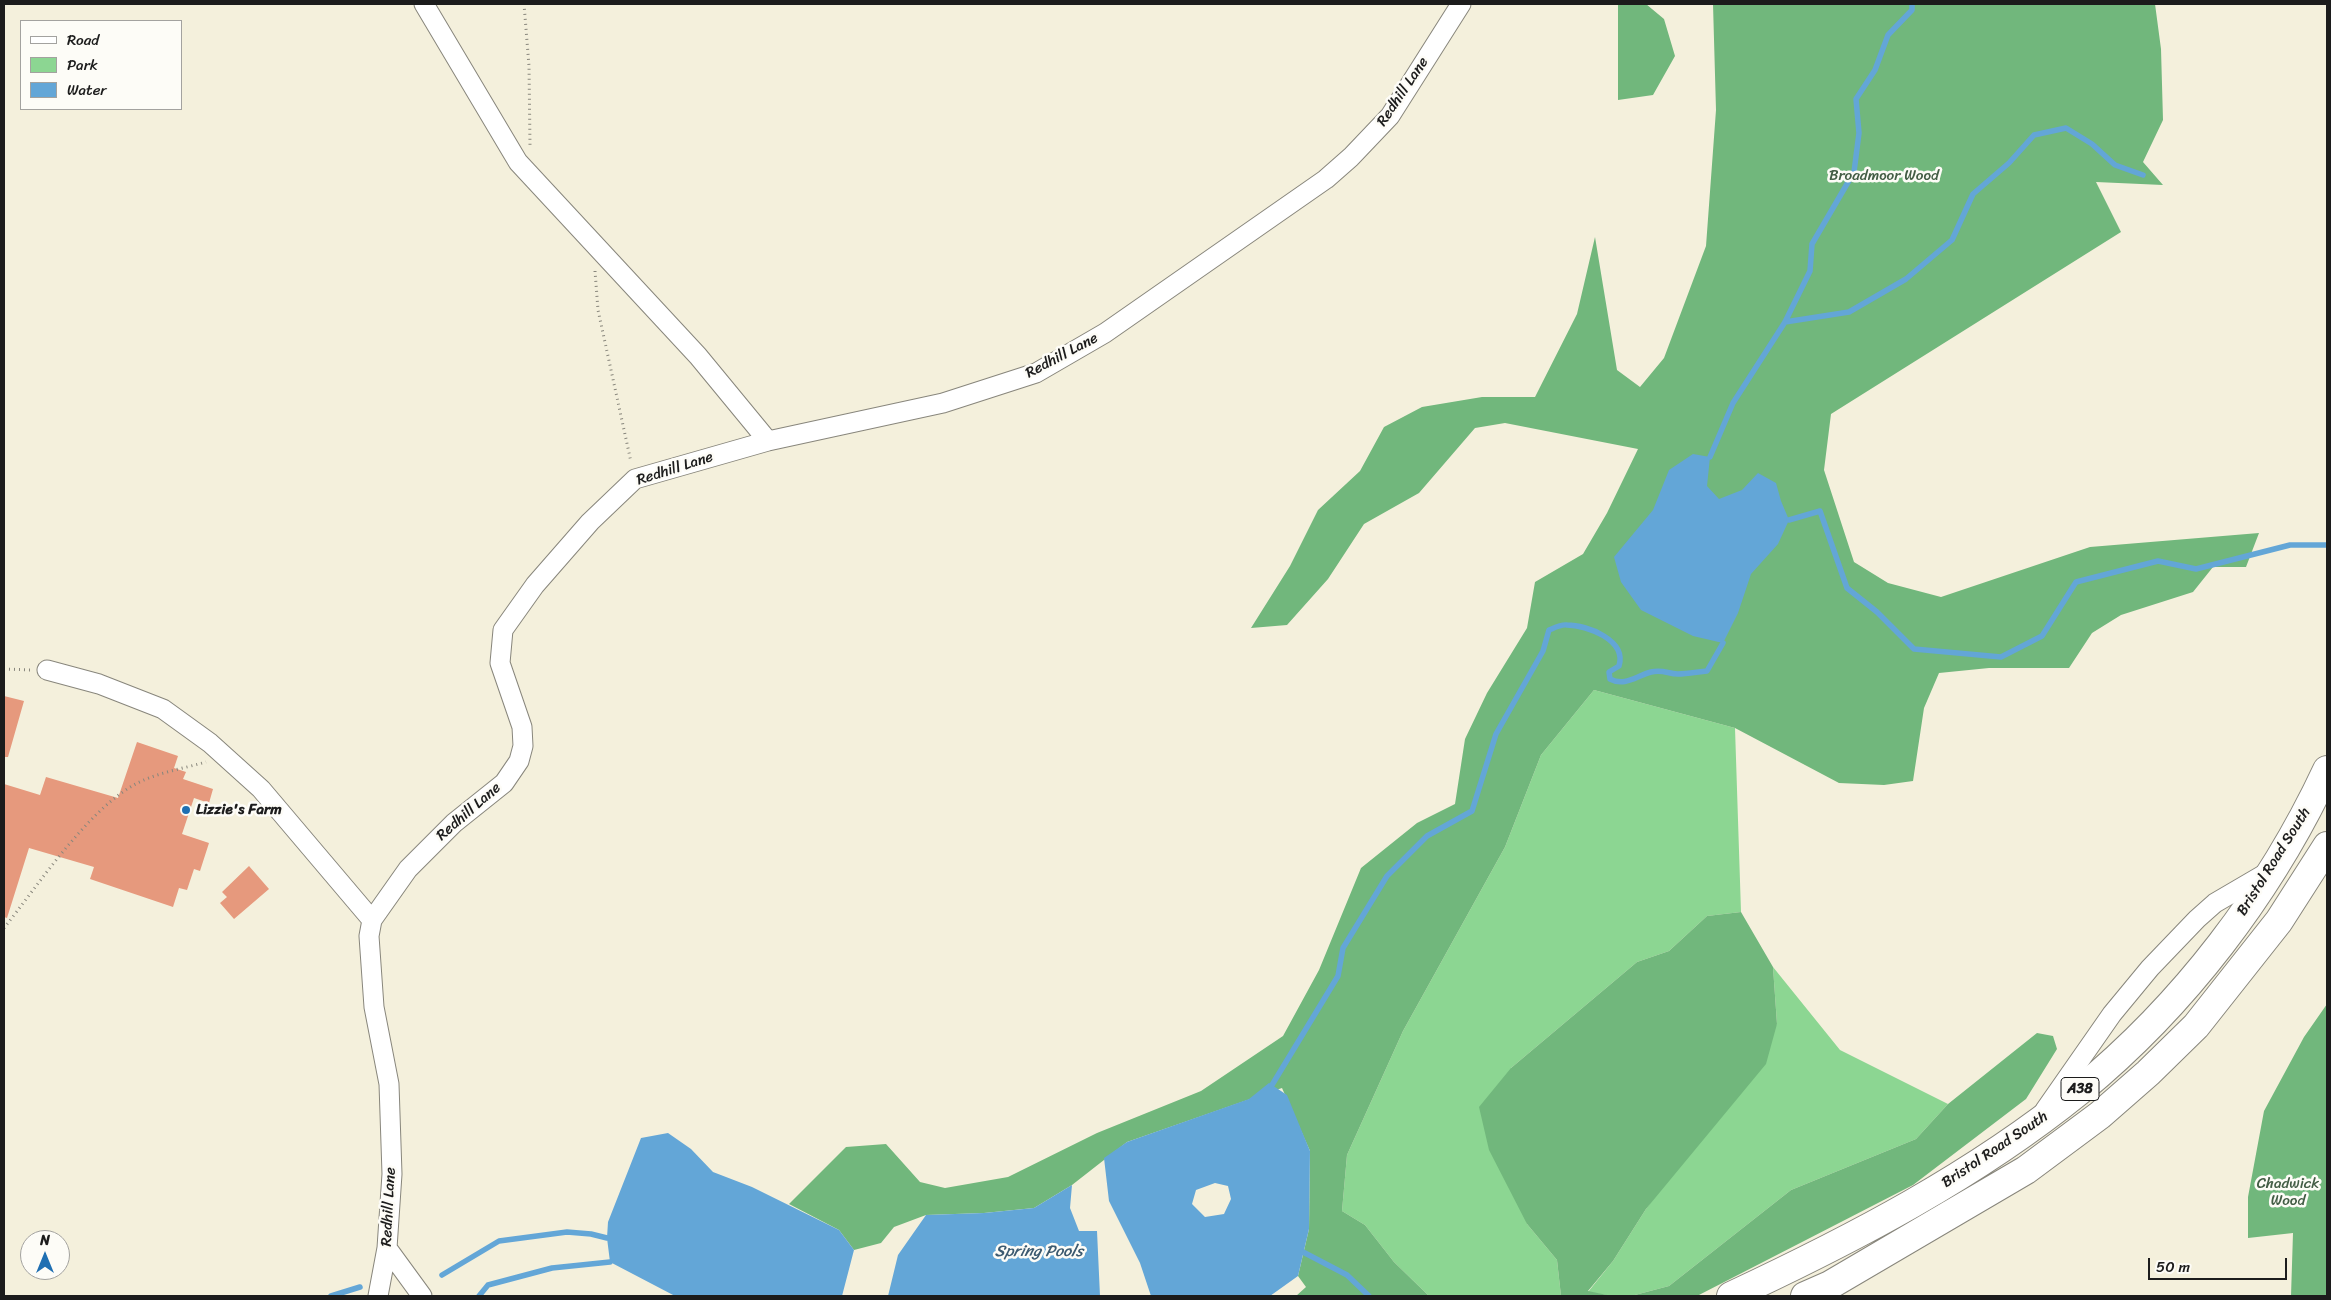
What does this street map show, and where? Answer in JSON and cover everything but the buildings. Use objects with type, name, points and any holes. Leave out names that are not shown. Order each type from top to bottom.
[{"type":"highway","name":"Bristol Road South","points":[[1731,1296],[1814,1258],[1920,1200],[2034,1125],[2080,1090],[2165,1010],[2209,958],[2273,869],[2312,802],[2327,770]]},
{"type":"highway","name":"Bristol Road South","points":[[1805,1296],[1830,1285],[2026,1170],[2100,1115],[2148,1073],[2196,1026],[2279,921],[2327,846]]},
{"type":"street","points":[[424,4],[518,162],[698,356],[768,441]]},
{"type":"street","name":"Redhill Lane","points":[[378,1296],[387,1248],[392,1174],[389,1084],[374,1007],[369,936],[372,920],[408,869],[454,823],[504,783],[519,761],[524,746],[522,727],[500,663],[503,630],[535,585],[590,522],[635,479],[768,441],[943,403],[1036,373],[1105,333],[1326,179],[1351,157],[1390,116],[1461,4]]},
{"type":"street","points":[[46,670],[99,684],[163,709],[210,743],[261,789],[372,920]]},
{"type":"street","points":[[2034,1125],[2112,1014],[2150,968],[2196,919],[2215,903],[2273,869]]},
{"type":"street","points":[[387,1248],[422,1296]]},
{"type":"path","points":[[524,4],[529,66],[530,175]]},
{"type":"path","points":[[592,242],[598,310],[635,479]]},
{"type":"path","points":[[4,669],[46,670]]},
{"type":"path","points":[[4,928],[91,818],[133,786],[164,773],[225,757]]},
{"type":"green space","points":[[1618,4],[1646,4],[1664,19],[1675,56],[1653,95],[1618,100]]},
{"type":"green space","name":"Broadmoor Wood","points":[[1713,4],[2155,4],[2161,49],[2163,120],[2143,162],[2163,185],[2096,182],[2121,232],[1831,414],[1824,470],[1854,562],[1888,583],[1941,597],[2090,547],[2259,533],[2246,567],[2213,567],[2193,592],[2121,615],[2092,633],[2069,668],[1989,668],[1939,673],[1924,708],[1913,781],[1884,785],[1839,783],[1735,728],[1594,690],[1541,755],[1505,847],[1403,1031],[1347,1155],[1342,1211],[1365,1225],[1394,1262],[1429,1296],[1296,1296],[1306,1287],[1298,1276],[1309,1229],[1310,1151],[1282,1088],[1127,1142],[1072,1185],[1034,1208],[984,1213],[926,1215],[894,1227],[881,1243],[854,1250],[839,1230],[789,1204],[846,1147],[886,1144],[920,1182],[945,1188],[1008,1177],[1097,1133],[1201,1091],[1283,1036],[1319,970],[1361,868],[1417,823],[1455,804],[1465,739],[1487,693],[1527,628],[1535,582],[1583,554],[1607,513],[1638,449],[1505,423],[1475,428],[1419,493],[1364,524],[1328,579],[1287,625],[1251,628],[1290,566],[1318,510],[1360,471],[1384,427],[1422,407],[1482,397],[1535,397],[1577,314],[1595,237],[1617,370],[1640,387],[1664,358],[1706,246],[1716,110]]},
{"type":"green space","points":[[1594,690],[1735,728],[1741,912],[1707,916],[1669,951],[1637,962],[1511,1068],[1527,1224],[1557,1260],[1561,1296],[1429,1296],[1394,1262],[1365,1225],[1342,1211],[1347,1155],[1403,1031],[1505,847],[1541,755]]},
{"type":"green space","points":[[1741,912],[1773,967],[1777,1024],[1766,1064],[1646,1209],[1613,1261],[1588,1291],[1612,1296],[1561,1296],[1557,1260],[1527,1224],[1489,1150],[1479,1107],[1511,1068],[1637,962],[1669,951],[1707,916]]},
{"type":"green space","points":[[1773,967],[1840,1050],[1948,1104],[1916,1139],[1791,1190],[1669,1286],[1631,1296],[1612,1296],[1588,1292],[1613,1261],[1646,1209],[1777,1024]]},
{"type":"green space","name":"Chadwick Wood","points":[[2327,1004],[2327,1296],[2291,1296],[2293,1233],[2248,1238],[2248,1197],[2264,1111],[2304,1037]]},
{"type":"green space","points":[[2037,1033],[2053,1036],[2057,1049],[2026,1099],[1913,1185],[1697,1296],[1631,1296],[1669,1286],[1791,1190],[1916,1139],[1948,1104]]},
{"type":"water","points":[[1693,454],[1710,457],[1707,486],[1719,499],[1742,490],[1758,473],[1776,483],[1789,520],[1778,544],[1751,574],[1738,613],[1723,643],[1693,636],[1641,610],[1621,582],[1614,557],[1653,510],[1669,470]]},
{"type":"water","points":[[1269,1083],[1287,1095],[1310,1151],[1309,1229],[1298,1276],[1270,1296],[1151,1296],[1140,1263],[1109,1201],[1104,1158],[1127,1142],[1249,1099]],"holes":[[[1215,1183],[1228,1186],[1231,1199],[1224,1214],[1205,1217],[1192,1204],[1196,1190]]]},
{"type":"water","points":[[668,1133],[691,1149],[713,1172],[752,1187],[839,1230],[854,1250],[842,1296],[675,1296],[610,1262],[607,1238],[608,1222],[641,1138]]},
{"type":"water","name":"Spring Pools","points":[[1072,1185],[1070,1208],[1079,1231],[1097,1231],[1100,1296],[888,1296],[898,1255],[926,1215],[984,1213],[1034,1208]]},
{"type":"waterway","points":[[1710,457],[1733,403],[1785,322],[1810,271],[1812,244],[1854,172],[1859,133],[1856,99],[1875,70],[1888,35],[1912,10],[1912,4]]},
{"type":"waterway","points":[[1785,322],[1849,312],[1906,279],[1952,240],[1973,194],[2009,163],[2034,135],[2066,128],[2092,144],[2115,165],[2143,175]]},
{"type":"waterway","points":[[1789,520],[1820,511],[1847,588],[1877,612],[1914,649],[2001,657],[2042,636],[2076,582],[2158,561],[2196,569],[2290,545],[2327,545]]},
{"type":"waterway","points":[[1272,1085],[1338,976],[1343,948],[1387,876],[1427,836],[1472,811],[1496,734],[1543,651],[1549,630],[1562,625],[1575,626],[1604,636],[1617,649],[1620,657],[1619,666],[1609,672],[1610,679],[1621,682],[1655,671],[1678,674],[1707,671],[1723,643]]},
{"type":"waterway","points":[[442,1275],[499,1241],[567,1232],[591,1234],[607,1238]]},
{"type":"waterway","points":[[1303,1252],[1347,1275],[1369,1296]]},
{"type":"waterway","points":[[479,1296],[488,1285],[552,1268],[610,1262]]},
{"type":"waterway","points":[[331,1296],[360,1287]]},
{"type":"place","name":"Lizzie's Farm","points":[[186,810]]}]
